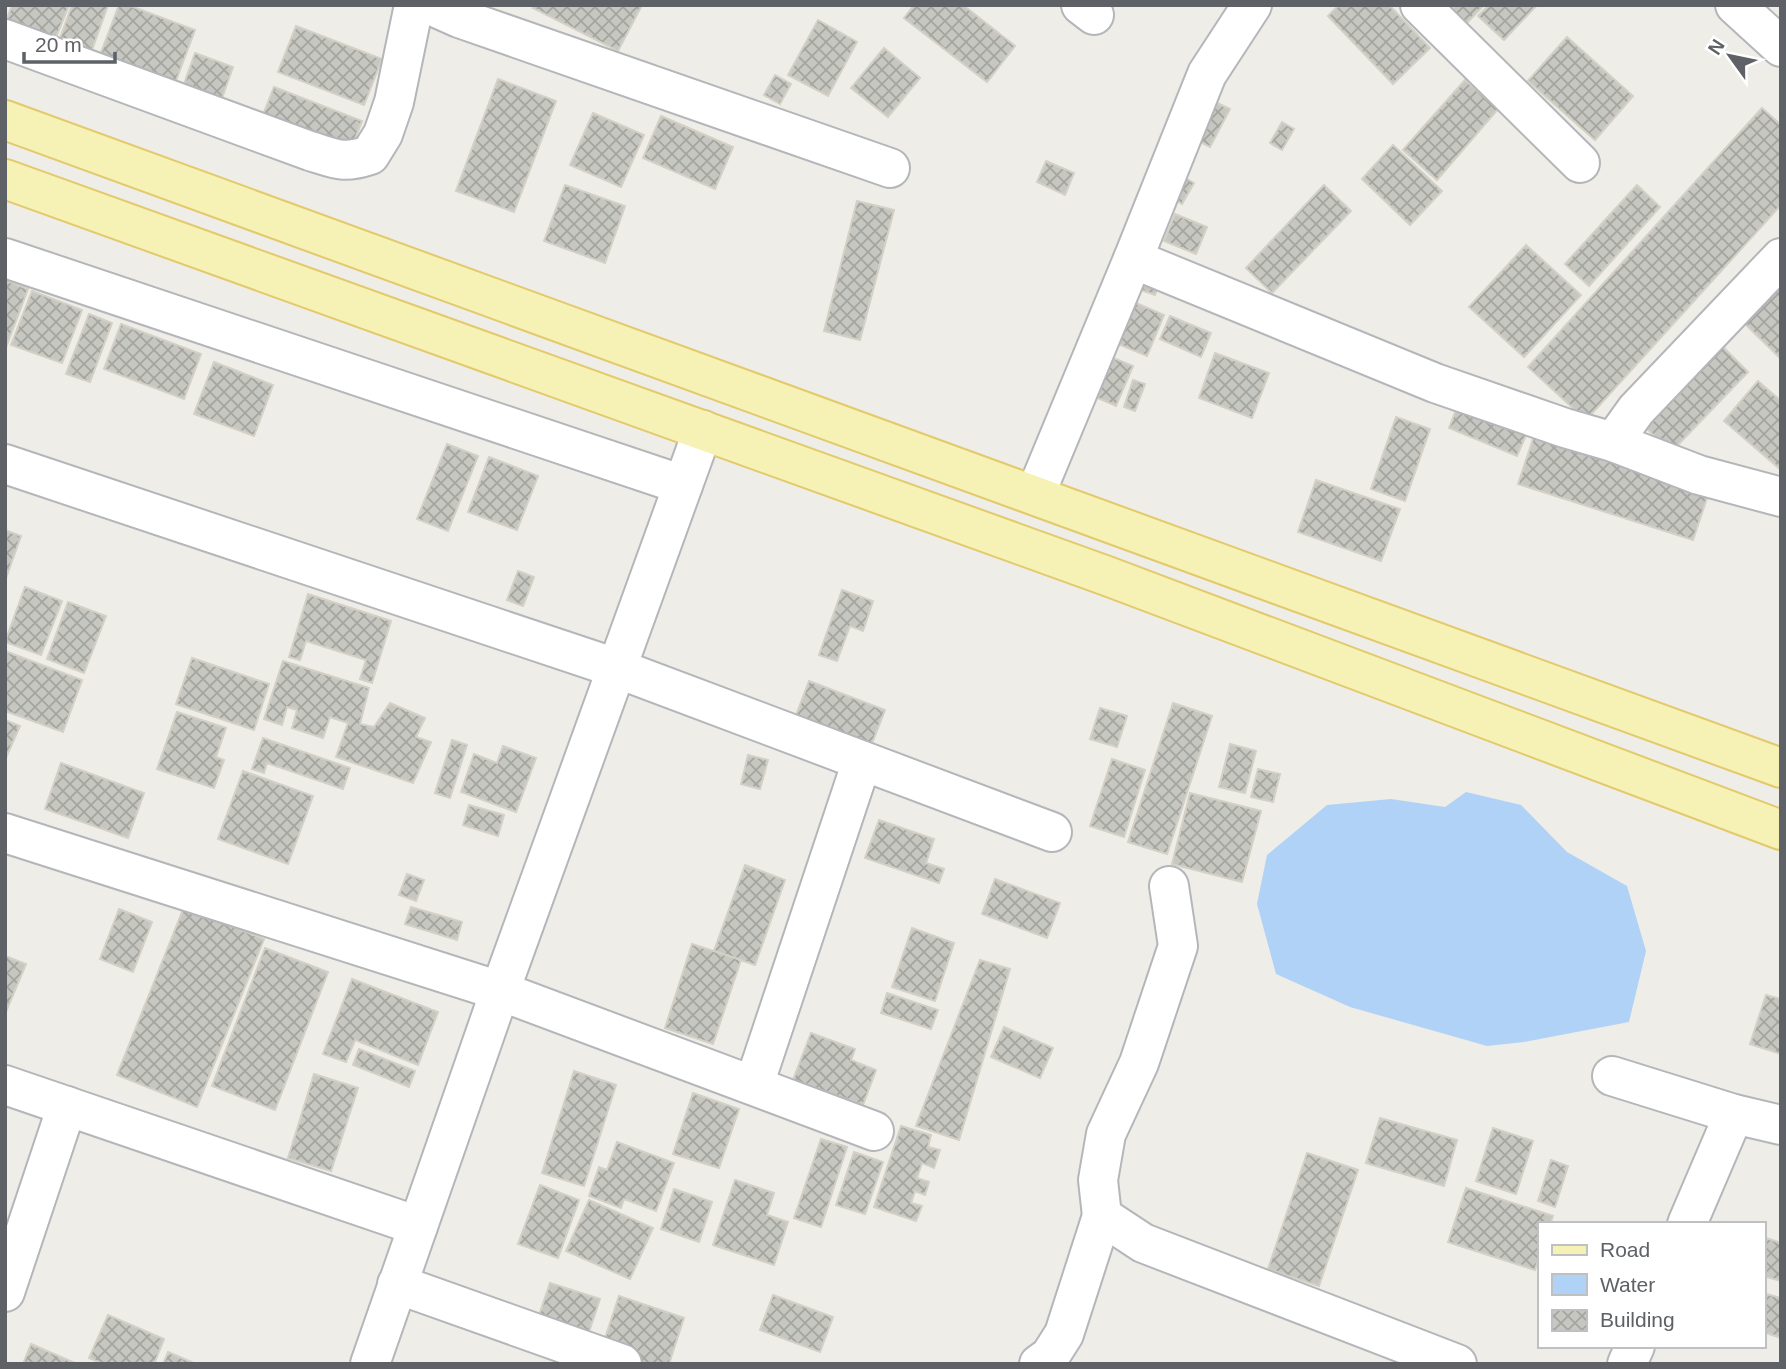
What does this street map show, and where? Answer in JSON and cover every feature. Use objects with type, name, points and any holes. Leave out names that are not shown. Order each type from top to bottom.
[{"type":"main road","points":[[5,120],[1781,768]]},
{"type":"main road","points":[[5,179],[1107,576],[1781,830]]},
{"type":"street","points":[[5,39],[310,151],[340,161],[353,161],[370,155],[383,134],[394,102],[414,5]]},
{"type":"street","points":[[1035,495],[1207,74],[1252,5]]},
{"type":"street","points":[[1419,5],[1580,163]]},
{"type":"street","points":[[1735,5],[1781,47]]},
{"type":"street","points":[[455,9],[890,168]]},
{"type":"street","points":[[5,258],[683,485]]},
{"type":"street","points":[[1613,442],[1636,410],[1781,258]]},
{"type":"street","points":[[1133,259],[1435,383],[1613,442],[1699,475],[1781,497]]},
{"type":"street","points":[[370,1364],[500,991],[702,430]]},
{"type":"street","points":[[5,464],[616,668],[1052,832]]},
{"type":"street","points":[[754,1085],[862,761]]},
{"type":"street","points":[[5,833],[500,991],[874,1130]]},
{"type":"street","points":[[1039,1364],[1050,1356],[1064,1334],[1102,1216],[1098,1180],[1106,1134],[1139,1063],[1178,946],[1169,886]]},
{"type":"street","points":[[1612,1076],[1734,1114],[1781,1125]]},
{"type":"street","points":[[5,1085],[418,1226]]},
{"type":"street","points":[[5,1292],[66,1106]]},
{"type":"street","points":[[1688,1222],[1734,1114]]},
{"type":"street","points":[[1102,1216],[1143,1243],[1457,1364]]},
{"type":"street","points":[[397,1284],[622,1364]]},
{"type":"water","points":[[1466,792],[1521,805],[1567,852],[1627,886],[1646,951],[1629,1022],[1524,1042],[1487,1046],[1350,1007],[1276,974],[1257,904],[1267,855],[1327,805],[1391,799],[1445,807]]},
{"type":"building","points":[[12,5],[69,5],[51,50],[5,24]]},
{"type":"building","points":[[72,5],[108,5],[87,64],[55,52]]},
{"type":"building","points":[[119,5],[128,5],[195,30],[174,86],[99,58]]},
{"type":"building","points":[[536,5],[642,5],[618,51],[533,8]]},
{"type":"building","points":[[914,5],[963,5],[1015,46],[987,82],[904,18]]},
{"type":"building","points":[[1339,5],[1389,5],[1430,48],[1393,84],[1328,16]]},
{"type":"building","points":[[1456,5],[1484,5],[1461,29],[1446,16]]},
{"type":"building","points":[[1489,5],[1537,5],[1504,40],[1478,16]]},
{"type":"building","points":[[818,20],[857,42],[828,96],[788,75]]},
{"type":"building","points":[[296,26],[382,59],[364,105],[278,72]]},
{"type":"building","points":[[1567,37],[1633,96],[1595,140],[1528,81]]},
{"type":"building","points":[[884,48],[920,78],[888,117],[851,88]]},
{"type":"building","points":[[195,53],[233,67],[221,101],[183,87]]},
{"type":"building","points":[[775,75],[791,84],[780,104],[764,95]]},
{"type":"building","points":[[498,79],[556,101],[514,212],[456,191]]},
{"type":"building","points":[[1465,80],[1498,109],[1437,180],[1403,150]]},
{"type":"building","points":[[274,87],[362,121],[349,154],[261,120]]},
{"type":"building","points":[[1213,101],[1230,109],[1210,147],[1194,139]]},
{"type":"building","points":[[1762,108],[1781,125],[1781,205],[1586,420],[1528,367]]},
{"type":"building","points":[[593,113],[644,135],[621,187],[570,165]]},
{"type":"building","points":[[661,116],[733,147],[715,189],[643,158]]},
{"type":"building","points":[[1282,122],[1294,129],[1282,150],[1270,143]]},
{"type":"building","points":[[1393,145],[1442,191],[1410,225],[1362,179]]},
{"type":"building","points":[[1046,161],[1074,173],[1065,195],[1037,182]]},
{"type":"building","points":[[1182,176],[1194,183],[1182,204],[1171,197]]},
{"type":"building","points":[[565,185],[625,206],[605,263],[544,241]]},
{"type":"building","points":[[1324,185],[1351,211],[1272,293],[1246,268]]},
{"type":"building","points":[[1637,185],[1660,207],[1589,286],[1565,264]]},
{"type":"building","points":[[857,201],[894,210],[860,340],[824,331]]},
{"type":"building","points":[[1175,214],[1207,227],[1196,254],[1164,241]]},
{"type":"building","points":[[1526,245],[1581,295],[1524,357],[1469,307]]},
{"type":"building","points":[[1162,275],[1155,295],[1132,287]]},
{"type":"building","points":[[5,280],[28,289],[5,350]]},
{"type":"building","points":[[1781,285],[1781,359],[1744,323]]},
{"type":"building","points":[[32,291],[82,310],[62,363],[11,345]]},
{"type":"building","points":[[1136,303],[1164,315],[1147,356],[1118,344]]},
{"type":"building","points":[[89,314],[112,323],[90,382],[66,374]]},
{"type":"building","points":[[1170,316],[1211,333],[1201,357],[1160,339]]},
{"type":"building","points":[[121,324],[201,354],[184,399],[104,369]]},
{"type":"building","points":[[1721,345],[1748,372],[1671,452],[1643,425]]},
{"type":"building","points":[[1215,353],[1269,373],[1252,418],[1199,398]]},
{"type":"building","points":[[1111,357],[1133,366],[1116,406],[1093,396]]},
{"type":"building","points":[[214,362],[273,385],[254,436],[194,414]]},
{"type":"building","points":[[1133,380],[1145,384],[1135,411],[1124,407]]},
{"type":"building","points":[[1758,381],[1781,401],[1781,470],[1724,421]]},
{"type":"building","points":[[1458,405],[1527,433],[1517,456],[1449,428]]},
{"type":"building","points":[[1396,417],[1430,429],[1405,501],[1371,489]]},
{"type":"building","points":[[1534,436],[1709,492],[1693,540],[1518,484]]},
{"type":"building","points":[[447,444],[478,456],[448,531],[417,519]]},
{"type":"building","points":[[489,457],[538,476],[517,530],[468,512]]},
{"type":"building","points":[[1316,480],[1400,509],[1381,561],[1298,532]]},
{"type":"building","points":[[5,530],[21,536],[5,581]]},
{"type":"building","points":[[518,571],[534,577],[523,606],[507,600]]},
{"type":"building","points":[[25,587],[62,601],[41,655],[5,642]]},
{"type":"building","points":[[842,590],[873,601],[863,631],[850,626],[837,661],[819,655]]},
{"type":"building","points":[[308,594],[391,621],[372,683],[360,679],[366,660],[306,641],[300,660],[289,657]]},
{"type":"building","points":[[68,602],[106,616],[84,673],[47,659]]},
{"type":"building","points":[[5,651],[82,680],[63,732],[5,711]]},
{"type":"building","points":[[192,658],[269,684],[254,730],[176,704]]},
{"type":"building","points":[[283,661],[369,688],[360,724],[374,727],[390,703],[425,718],[416,737],[431,742],[413,783],[336,757],[348,723],[330,717],[323,738],[292,728],[297,710],[287,707],[282,725],[264,719]]},
{"type":"building","points":[[809,681],[885,710],[871,746],[795,718]]},
{"type":"building","points":[[1173,703],[1212,716],[1167,854],[1128,842]]},
{"type":"building","points":[[1100,708],[1127,716],[1117,747],[1090,739]]},
{"type":"building","points":[[177,712],[226,728],[216,757],[224,760],[214,788],[157,769]]},
{"type":"building","points":[[5,720],[20,726],[5,760]]},
{"type":"building","points":[[263,738],[350,768],[343,789],[267,763],[264,773],[252,769]]},
{"type":"building","points":[[452,740],[467,745],[450,798],[435,793]]},
{"type":"building","points":[[1230,744],[1256,751],[1245,793],[1219,787]]},
{"type":"building","points":[[503,746],[536,758],[516,812],[461,792],[474,754],[497,763]]},
{"type":"building","points":[[748,755],[768,760],[760,789],[741,784]]},
{"type":"building","points":[[1112,759],[1145,770],[1124,837],[1090,826]]},
{"type":"building","points":[[61,763],[144,793],[128,838],[45,809]]},
{"type":"building","points":[[1258,769],[1280,774],[1273,802],[1251,797]]},
{"type":"building","points":[[243,771],[313,796],[288,864],[218,839]]},
{"type":"building","points":[[1190,793],[1261,811],[1242,882],[1172,864]]},
{"type":"building","points":[[469,805],[504,815],[498,836],[463,825]]},
{"type":"building","points":[[879,820],[934,839],[926,863],[944,869],[939,883],[865,858]]},
{"type":"building","points":[[745,865],[785,880],[755,965],[714,951]]},
{"type":"building","points":[[407,874],[424,880],[416,901],[399,895]]},
{"type":"building","points":[[995,879],[1060,903],[1047,938],[982,914]]},
{"type":"building","points":[[184,907],[264,939],[197,1107],[117,1075]]},
{"type":"building","points":[[411,907],[462,922],[457,940],[405,924]]},
{"type":"building","points":[[119,909],[152,922],[133,972],[100,959]]},
{"type":"building","points":[[912,928],[954,943],[935,1001],[892,987]]},
{"type":"building","points":[[692,944],[741,960],[713,1044],[665,1028]]},
{"type":"building","points":[[265,948],[328,972],[275,1110],[212,1086]]},
{"type":"building","points":[[5,956],[26,964],[5,1014]]},
{"type":"building","points":[[980,960],[1010,969],[959,1140],[916,1126]]},
{"type":"building","points":[[352,979],[438,1012],[418,1065],[355,1040],[346,1062],[323,1054]]},
{"type":"building","points":[[887,993],[938,1010],[931,1029],[881,1013]]},
{"type":"building","points":[[1766,995],[1781,999],[1781,1054],[1750,1044]]},
{"type":"building","points":[[1004,1027],[1053,1048],[1040,1078],[991,1057]]},
{"type":"building","points":[[811,1033],[855,1049],[851,1060],[876,1070],[863,1105],[793,1080]]},
{"type":"building","points":[[359,1049],[415,1071],[409,1087],[353,1065]]},
{"type":"building","points":[[574,1071],[616,1085],[584,1186],[542,1173]]},
{"type":"building","points":[[314,1074],[358,1088],[331,1171],[288,1158]]},
{"type":"building","points":[[693,1093],[739,1109],[719,1168],[673,1154]]},
{"type":"building","points":[[1380,1118],[1457,1140],[1444,1186],[1366,1163]]},
{"type":"building","points":[[901,1126],[931,1135],[928,1147],[940,1150],[934,1168],[922,1163],[917,1178],[929,1182],[925,1195],[915,1191],[911,1203],[922,1206],[916,1221],[874,1207]]},
{"type":"building","points":[[1493,1128],[1533,1141],[1516,1194],[1476,1181]]},
{"type":"building","points":[[821,1139],[847,1147],[821,1227],[794,1218]]},
{"type":"building","points":[[617,1142],[674,1163],[656,1211],[624,1199],[621,1208],[589,1196],[599,1167],[607,1170]]},
{"type":"building","points":[[854,1152],[883,1162],[865,1214],[836,1205]]},
{"type":"building","points":[[1307,1153],[1358,1170],[1319,1286],[1268,1269]]},
{"type":"building","points":[[1551,1160],[1568,1166],[1555,1207],[1538,1201]]},
{"type":"building","points":[[735,1180],[774,1193],[767,1215],[788,1222],[774,1265],[713,1245]]},
{"type":"building","points":[[540,1185],[579,1200],[558,1258],[518,1244]]},
{"type":"building","points":[[1466,1188],[1553,1216],[1551,1222],[1538,1222],[1538,1260],[1535,1270],[1448,1242]]},
{"type":"building","points":[[674,1189],[712,1202],[699,1242],[661,1229]]},
{"type":"building","points":[[589,1200],[653,1228],[630,1279],[566,1251]]},
{"type":"building","points":[[1765,1238],[1781,1243],[1781,1281],[1765,1277]]},
{"type":"building","points":[[550,1283],[600,1299],[585,1344],[535,1327]]},
{"type":"building","points":[[1765,1294],[1781,1298],[1781,1338],[1765,1333]]},
{"type":"building","points":[[773,1295],[833,1317],[820,1352],[760,1330]]},
{"type":"building","points":[[619,1296],[684,1318],[669,1364],[643,1364],[601,1350]]},
{"type":"building","points":[[108,1315],[164,1339],[154,1364],[103,1364],[89,1358]]},
{"type":"building","points":[[31,1344],[77,1364],[23,1364]]},
{"type":"building","points":[[168,1352],[196,1364],[163,1364]]}]
